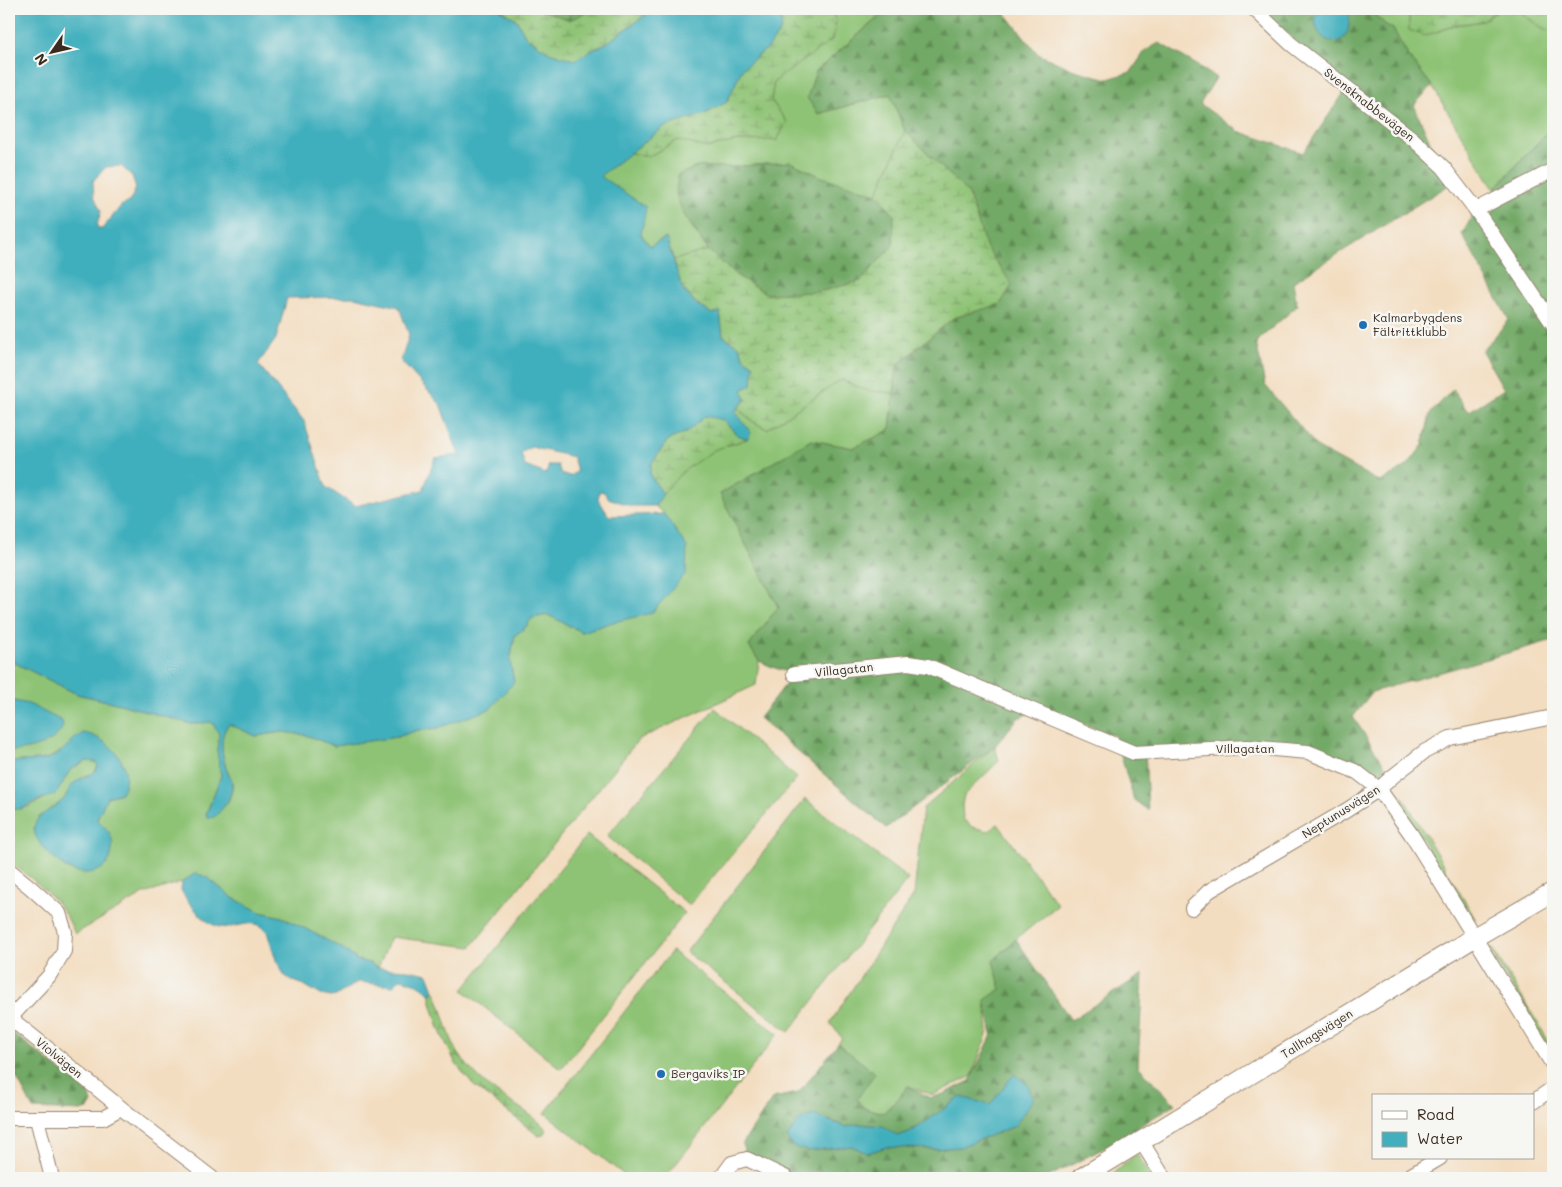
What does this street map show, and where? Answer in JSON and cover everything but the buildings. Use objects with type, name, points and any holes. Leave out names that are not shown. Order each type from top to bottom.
[{"type":"main road","name":"Tallhagsvägen","points":[[1081,1178],[1475,937],[1553,892]]},
{"type":"street","name":"Svensknabbevägen","points":[[1254,9],[1291,44],[1413,139],[1444,168],[1476,210],[1553,324]]},
{"type":"street","points":[[1476,210],[1553,170]]},
{"type":"street","name":"Villagatan","points":[[794,674],[908,663],[928,666],[1134,753],[1248,747],[1308,752],[1357,772],[1379,789],[1410,834],[1553,1065]]},
{"type":"street","name":"Neptunusvägen","points":[[1192,908],[1209,892],[1347,810],[1379,789],[1424,752],[1450,738],[1553,717]]},
{"type":"street","name":"Violvägen","points":[[9,870],[59,913],[65,932],[64,951],[49,976],[10,1018],[121,1108],[212,1178]]},
{"type":"street","points":[[1534,1101],[1553,1088]]},
{"type":"street","points":[[9,1118],[103,1118],[121,1108]]},
{"type":"street","points":[[37,1119],[52,1178]]},
{"type":"street","points":[[1141,1141],[1164,1178]]},
{"type":"street","points":[[721,1178],[732,1163],[747,1159],[787,1178]]},
{"type":"street","points":[[1406,1178],[1437,1160]]},
{"type":"green space","points":[[502,9],[538,9],[570,20],[594,9],[647,9],[647,14],[608,42],[574,60],[549,52],[526,37],[516,19]]},
{"type":"green space","points":[[538,9],[594,9],[570,20]]},
{"type":"green space","points":[[776,9],[831,9],[836,22],[832,40],[774,82],[771,100],[787,122],[777,140],[737,141],[707,148],[678,140],[649,156],[629,153],[664,127],[705,114],[727,102],[742,69],[769,47],[781,17]]},
{"type":"green space","points":[[831,9],[888,9],[816,71],[819,114],[890,94],[905,131],[877,194],[822,177],[790,162],[732,167],[697,167],[678,175],[683,213],[708,250],[674,260],[666,238],[650,246],[599,176],[629,153],[649,156],[678,140],[707,148],[737,141],[777,140],[787,122],[771,100],[774,81],[832,40],[836,22]]},
{"type":"green space","points":[[888,9],[1002,9],[1038,54],[1074,70],[1108,79],[1131,72],[1145,51],[1159,43],[1216,78],[1200,104],[1238,131],[1303,153],[1346,90],[1261,9],[1335,9],[1320,12],[1315,21],[1318,32],[1345,9],[1370,9],[1372,13],[1393,29],[1407,54],[1432,86],[1414,105],[1449,185],[1293,282],[1297,306],[1256,342],[1265,385],[1318,448],[1380,482],[1407,466],[1423,445],[1430,414],[1453,389],[1468,412],[1504,389],[1482,351],[1509,320],[1462,234],[1476,210],[1553,126],[1553,640],[1372,692],[1353,717],[1386,767],[1381,773],[1363,771],[1310,747],[1145,748],[1148,810],[1134,800],[1115,736],[1042,708],[1018,718],[995,746],[886,828],[759,718],[794,674],[759,661],[749,646],[778,607],[720,494],[811,440],[853,448],[890,430],[897,366],[953,318],[1000,304],[1012,285],[986,247],[968,193],[905,131],[890,94],[818,114],[807,98],[816,71]]},
{"type":"green space","points":[[1370,9],[1412,9],[1409,17],[1437,32],[1456,25],[1483,21],[1500,9],[1522,14],[1541,27],[1553,32],[1553,126],[1494,189],[1432,86],[1407,54],[1393,29],[1372,13]]},
{"type":"green space","points":[[1412,9],[1500,9],[1483,21],[1456,25],[1424,36],[1409,30],[1409,17]]},
{"type":"green space","points":[[1500,9],[1553,9],[1553,32],[1522,14]]},
{"type":"green space","points":[[905,131],[968,193],[986,247],[1012,285],[1000,304],[953,318],[897,365],[894,393],[868,391],[841,380],[767,429],[755,423],[738,409],[746,399],[742,390],[754,365],[744,358],[739,346],[723,336],[720,312],[712,314],[686,292],[678,278],[674,260],[708,250],[736,275],[767,294],[819,292],[861,281],[893,245],[894,215],[877,194]]},
{"type":"green space","points":[[790,162],[822,177],[877,194],[894,215],[893,245],[861,281],[819,292],[767,294],[736,275],[708,250],[683,213],[676,194],[678,175],[697,167],[732,167]]},
{"type":"green space","points":[[841,380],[868,391],[894,393],[890,430],[853,448],[811,440],[720,494],[778,607],[749,646],[759,661],[756,685],[639,739],[471,947],[391,937],[378,968],[357,960],[343,949],[282,917],[260,912],[233,898],[196,873],[182,882],[144,894],[75,934],[69,921],[55,901],[39,885],[9,861],[9,809],[28,807],[58,791],[70,770],[86,761],[96,762],[98,766],[94,773],[84,776],[69,789],[65,798],[50,811],[38,818],[52,853],[61,865],[78,872],[90,872],[101,869],[97,819],[107,797],[121,793],[124,764],[59,752],[48,758],[9,763],[9,751],[18,750],[16,701],[9,700],[9,660],[77,694],[191,724],[212,722],[219,734],[217,750],[221,776],[206,814],[229,801],[232,791],[232,781],[225,765],[222,746],[223,734],[229,724],[256,736],[282,732],[306,735],[334,746],[397,737],[418,730],[438,728],[514,682],[510,661],[515,635],[525,628],[532,618],[548,615],[582,632],[610,623],[664,514],[655,506],[659,498],[680,474],[705,454],[744,440],[751,433],[735,411],[738,409],[755,423],[767,429]]},
{"type":"green space","points":[[705,416],[724,420],[736,434],[747,439],[714,450],[682,472],[663,494],[650,475],[651,464],[668,440],[687,432]]},
{"type":"green space","points":[[715,708],[797,778],[689,905],[607,836]]},
{"type":"green space","points":[[995,746],[999,761],[964,795],[962,805],[963,819],[972,827],[988,831],[998,824],[1058,905],[1016,939],[993,961],[1001,989],[985,1000],[988,1032],[972,1076],[933,1095],[908,1086],[883,1113],[864,1108],[856,1099],[875,1073],[838,1044],[842,1038],[830,1023],[914,895],[923,808]]},
{"type":"green space","points":[[1403,797],[1476,920],[1471,916],[1435,861],[1398,798]]},
{"type":"green space","points":[[805,799],[908,879],[789,1032],[686,952]]},
{"type":"green space","points":[[587,835],[685,913],[561,1069],[463,990]]},
{"type":"green space","points":[[1016,939],[1071,1020],[1143,974],[1138,1066],[1175,1104],[1110,1145],[1046,1178],[802,1178],[744,1153],[743,1143],[773,1098],[798,1093],[838,1044],[875,1073],[857,1099],[864,1108],[883,1113],[908,1086],[930,1098],[941,1095],[970,1081],[992,1035],[985,1000],[1001,989],[993,961]],"holes":[[[961,1097],[990,1105],[1015,1126],[960,1147],[934,1149],[886,1147],[867,1153],[852,1146],[807,1151],[829,1120],[846,1127],[857,1124],[882,1126],[897,1136],[911,1132]]]},
{"type":"green space","points":[[1491,947],[1553,1048],[1553,1056],[1489,949]]},
{"type":"green space","name":"Bergaviks IP","points":[[672,951],[778,1034],[665,1178],[628,1178],[545,1113]]},
{"type":"green space","points":[[434,990],[450,1036],[464,1061],[475,1074],[497,1093],[542,1124],[547,1130],[543,1135],[539,1136],[473,1085],[456,1064],[440,1031],[431,1003],[431,995]]},
{"type":"green space","points":[[9,1030],[89,1093],[92,1103],[88,1109],[81,1111],[33,1109],[9,1063]]},
{"type":"green space","points":[[1137,1155],[1154,1178],[1107,1178],[1134,1156]]},
{"type":"water","points":[[9,9],[502,9],[502,11],[516,19],[526,37],[549,52],[574,60],[608,42],[647,14],[647,9],[776,9],[781,17],[781,30],[769,47],[742,69],[727,102],[705,114],[664,127],[600,176],[646,207],[641,235],[650,246],[666,238],[683,290],[696,304],[712,314],[720,312],[723,336],[739,346],[744,358],[754,365],[752,385],[742,390],[746,399],[735,411],[751,433],[747,439],[736,434],[724,420],[705,416],[687,432],[668,440],[651,464],[650,475],[663,494],[655,506],[631,506],[608,498],[604,492],[599,491],[598,499],[609,516],[664,514],[687,547],[686,573],[652,613],[582,632],[548,615],[532,618],[525,628],[515,635],[510,661],[514,682],[490,709],[438,728],[418,730],[397,737],[334,746],[306,735],[282,732],[256,736],[229,724],[223,734],[222,747],[225,765],[232,783],[231,792],[229,799],[216,816],[210,818],[206,815],[221,776],[217,750],[219,734],[212,722],[191,724],[77,694],[9,660]],"holes":[[[121,166],[132,176],[136,188],[130,201],[121,206],[102,229],[99,229],[97,226],[101,211],[94,196],[93,181],[106,167]],[[354,297],[399,307],[409,335],[401,361],[440,404],[459,455],[435,458],[423,490],[355,506],[326,487],[304,421],[258,364],[276,339],[287,298]],[[531,447],[573,457],[577,471],[571,476],[561,474],[558,465],[549,465],[546,474],[525,466],[521,453]]]},
{"type":"water","points":[[1345,9],[1349,14],[1345,37],[1339,41],[1325,39],[1319,33],[1316,25],[1316,15],[1320,12]]},
{"type":"water","points":[[9,700],[29,704],[62,721],[63,725],[60,732],[48,742],[32,748],[9,751]]},
{"type":"water","points":[[83,733],[92,735],[110,746],[123,763],[125,773],[125,783],[121,793],[107,797],[97,819],[109,832],[112,839],[111,856],[100,870],[88,873],[69,869],[55,859],[40,844],[34,828],[39,818],[64,799],[74,783],[94,772],[98,766],[96,762],[86,761],[70,770],[54,795],[21,809],[9,809],[9,763],[39,760],[55,756]]},
{"type":"water","points":[[196,873],[208,878],[233,898],[260,912],[282,917],[312,932],[343,949],[357,960],[378,968],[408,970],[428,974],[434,990],[431,995],[417,984],[400,979],[393,986],[359,982],[336,996],[321,995],[284,975],[276,960],[267,932],[262,927],[252,924],[220,927],[209,922],[198,912],[181,890],[182,882]]},
{"type":"water","points":[[1014,1074],[1028,1085],[1033,1099],[1015,1126],[960,1147],[934,1149],[886,1147],[867,1153],[852,1146],[807,1151],[792,1146],[787,1137],[799,1121],[814,1115],[846,1127],[857,1124],[883,1126],[897,1136],[911,1132],[961,1097],[990,1105]]},
{"type":"waterway","points":[[1349,14],[1365,9]]},
{"type":"place","name":"Kalmarbygdens Fältrittklubb","points":[[1363,325]]},
{"type":"place","name":"Bergaviks IP","points":[[661,1074]]}]
